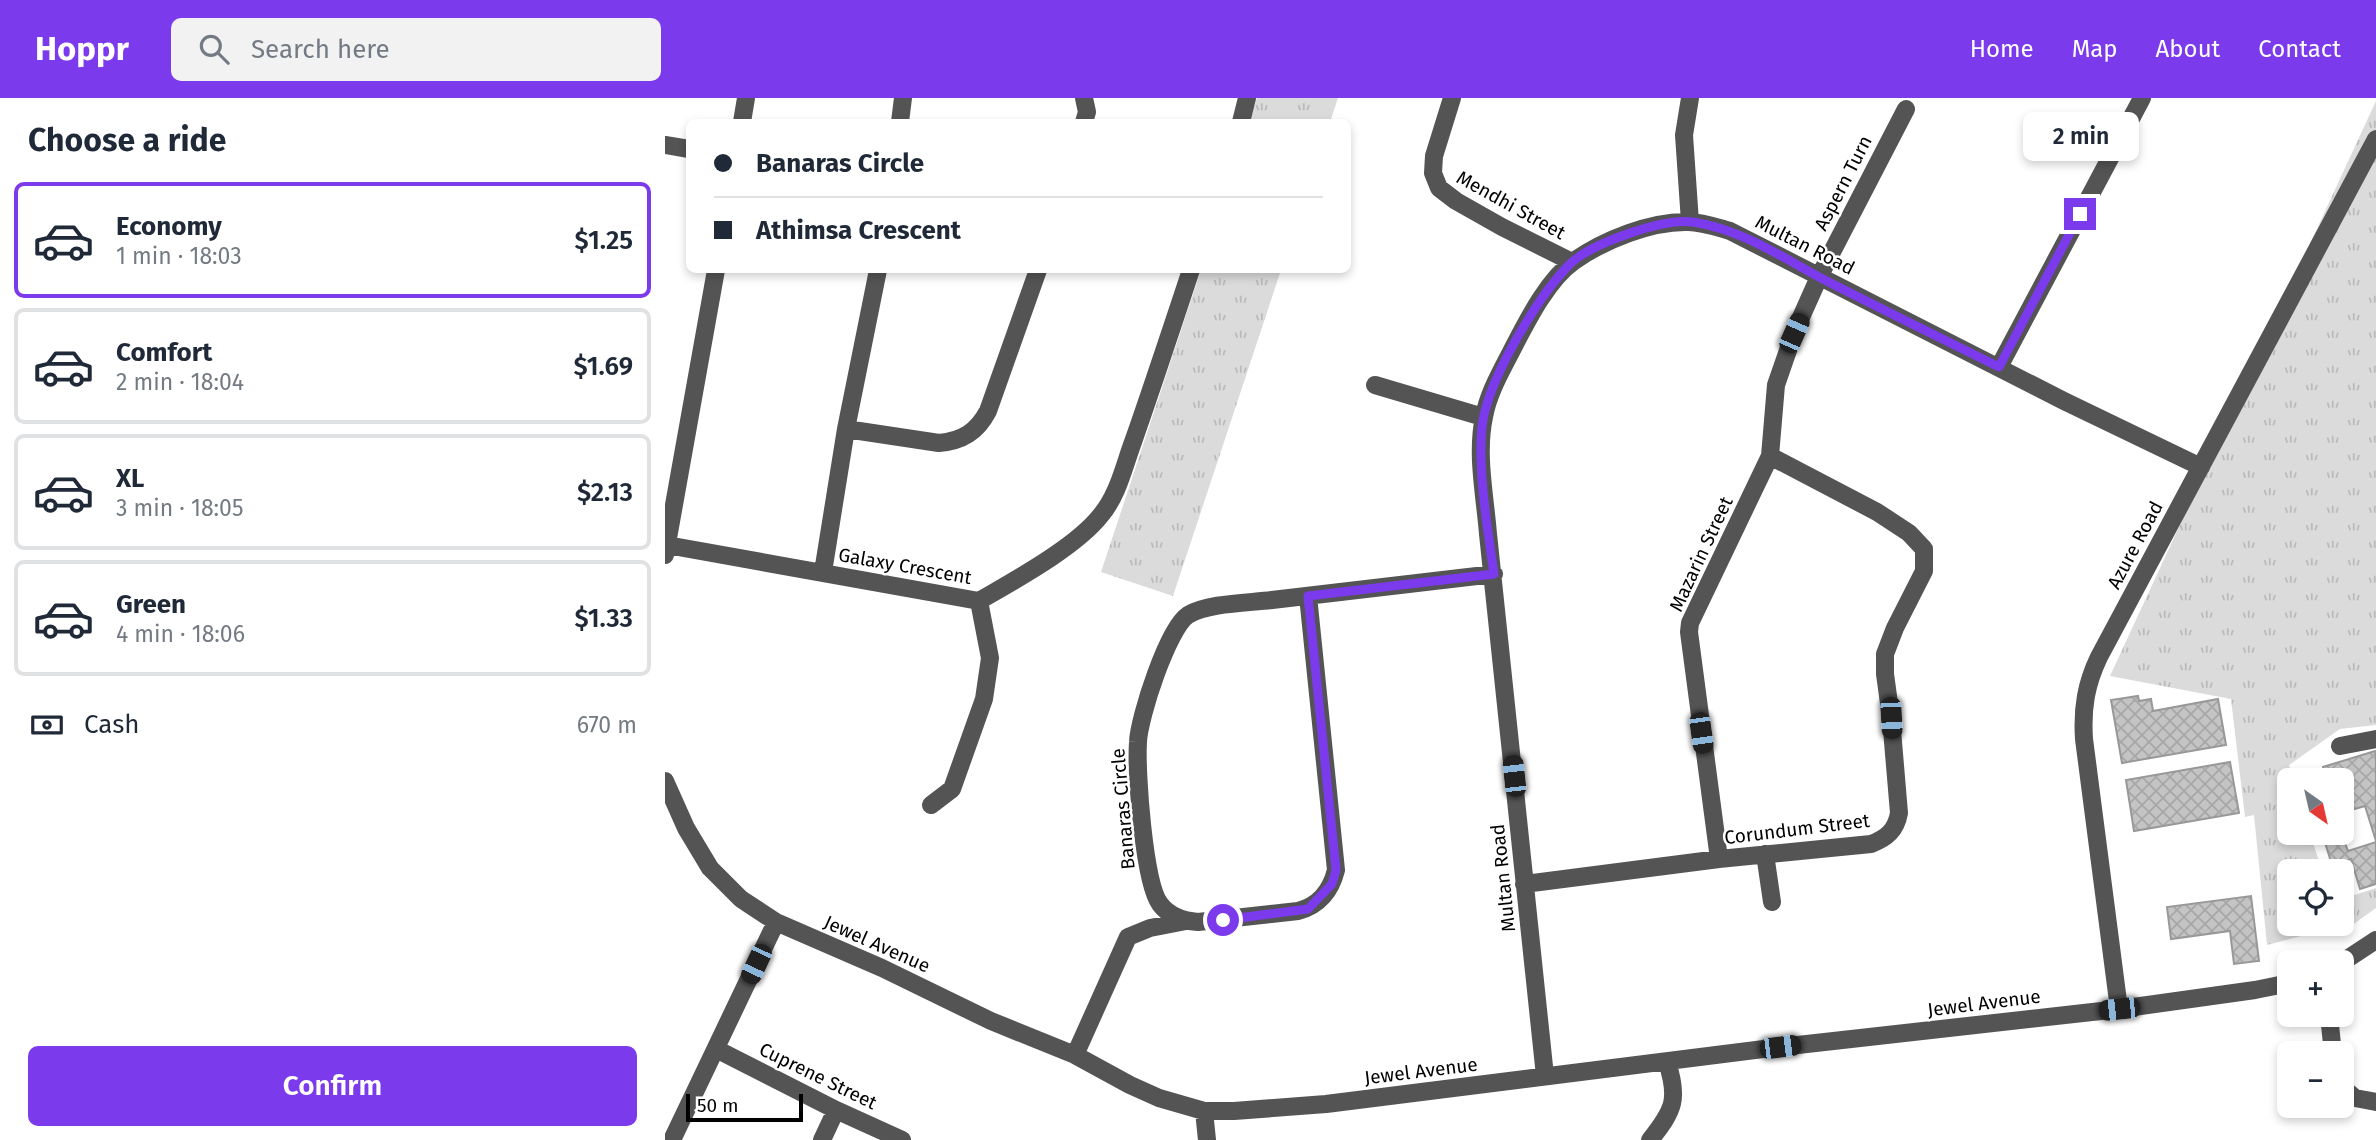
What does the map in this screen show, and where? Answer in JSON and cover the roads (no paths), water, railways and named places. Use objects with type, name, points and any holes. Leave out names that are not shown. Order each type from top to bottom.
[{"type":"street","points":[[742,119],[746,98]]},
{"type":"street","points":[[900,119],[903,98]]},
{"type":"street","points":[[1084,98],[1087,112],[1085,119]]},
{"type":"street","points":[[1242,119],[1247,98]]},
{"type":"street","name":"Mendhi Street","points":[[1452,98],[1434,156],[1433,173],[1439,188],[1456,201],[1572,262]]},
{"type":"street","points":[[1690,98],[1684,135],[1690,222]]},
{"type":"street","points":[[1999,367],[2141,98]]},
{"type":"street","name":"Aspern Turn","points":[[1819,276],[1906,109]]},
{"type":"street","name":"Azure Road","points":[[2119,1009],[2086,752],[2083,724],[2085,694],[2099,657],[2376,139]]},
{"type":"street","points":[[665,145],[686,148]]},
{"type":"street","name":"Multan Road","points":[[1545,1076],[1482,459],[1483,417],[1497,380],[1535,307],[1572,262],[1638,230],[1690,222],[1730,231],[2201,467]]},
{"type":"street","points":[[666,550],[715,273]]},
{"type":"street","points":[[823,572],[846,429],[877,273]]},
{"type":"street","points":[[846,429],[939,443],[953,442],[975,430],[988,411],[1037,273]]},
{"type":"street","name":"Galaxy Crescent","points":[[666,550],[823,572],[979,601],[1076,539],[1109,505],[1190,273]]},
{"type":"street","name":"Mazarin Street","points":[[1719,859],[1701,733],[1690,623],[1770,456],[1780,370],[1819,276]]},
{"type":"street","points":[[1375,385],[1483,417]]},
{"type":"street","name":"Corundum Street","points":[[1524,884],[1719,859],[1871,844],[1889,834],[1895,825],[1899,813],[1885,654],[1895,628],[1920,582],[1926,562],[1924,549],[1909,533],[1877,512],[1770,456]]},
{"type":"street","name":"Banaras Circle","points":[[1186,921],[1161,905],[1151,885],[1138,776],[1141,724],[1160,663],[1178,625],[1191,613],[1210,608],[1494,574]]},
{"type":"street","points":[[1075,1055],[1128,937],[1150,928],[1186,921],[1198,922],[1308,909],[1332,884],[1336,870],[1308,596]]},
{"type":"street","points":[[932,806],[952,789],[986,688],[990,658],[979,601]]},
{"type":"street","points":[[2340,746],[2376,740]]},
{"type":"street","name":"Jewel Avenue","points":[[665,784],[697,849],[710,868],[741,899],[776,922],[882,968],[991,1021],[1075,1055],[1130,1086],[1204,1111],[1326,1104],[2119,1009],[2277,985]]},
{"type":"street","points":[[1765,854],[1772,902]]},
{"type":"street","points":[[672,1140],[776,922]]},
{"type":"street","points":[[2354,954],[2376,940]]},
{"type":"street","name":"Cuprene Street","points":[[716,1049],[902,1140]]},
{"type":"street","points":[[1650,1140],[1670,1112],[1674,1101],[1673,1082],[1667,1062]]},
{"type":"street","points":[[2354,1097],[2376,1102]]},
{"type":"street","points":[[822,1140],[836,1110]]},
{"type":"street","points":[[1204,1111],[1207,1140]]}]
